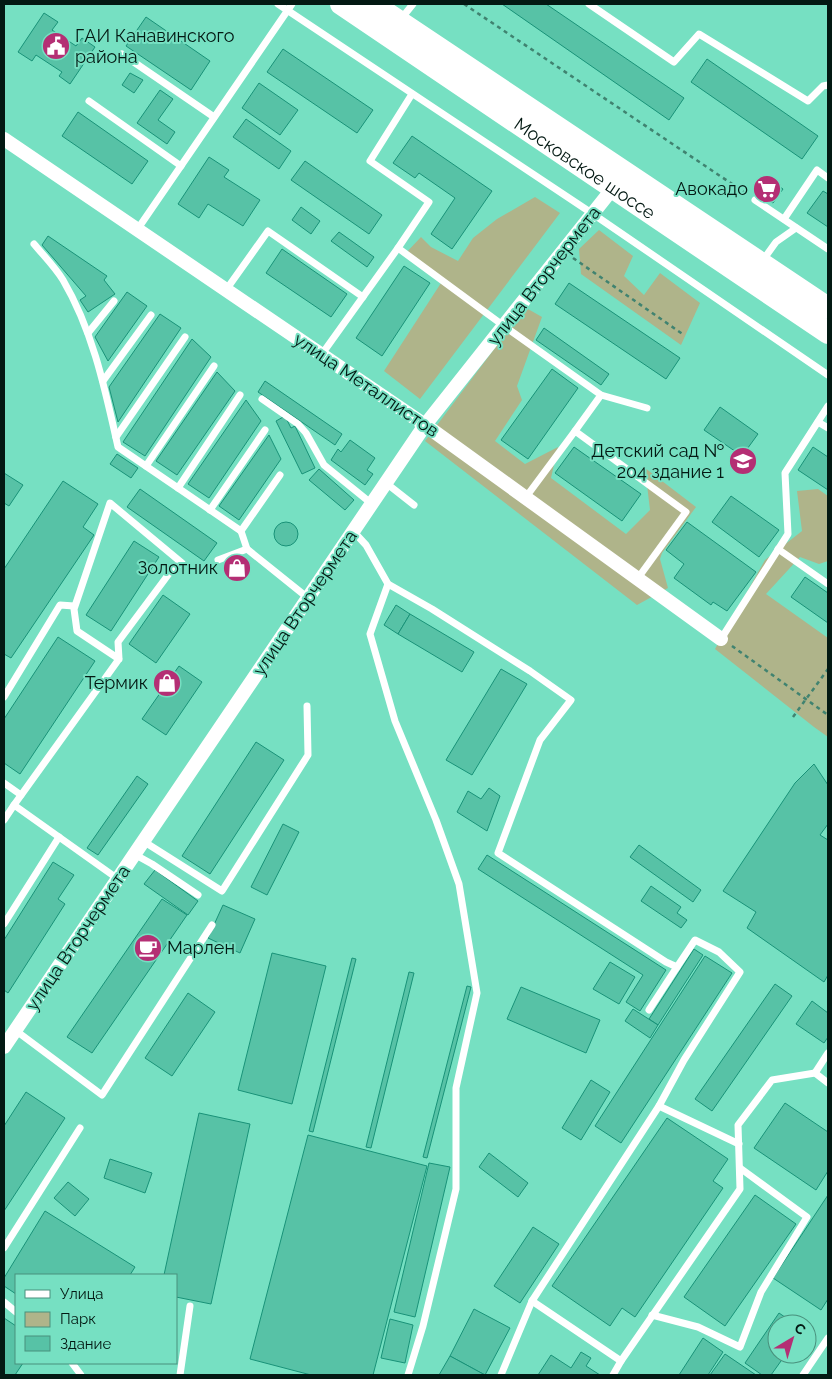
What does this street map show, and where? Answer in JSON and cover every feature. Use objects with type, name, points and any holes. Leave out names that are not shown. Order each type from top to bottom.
[{"type":"main road","name":"Московское шоссе","points":[[341,4],[619,181],[761,263],[828,308]]},
{"type":"main road","name":"Московское шоссе","points":[[373,4],[406,13],[619,181],[828,333]]},
{"type":"street","name":"улица Металлистов","points":[[4,139],[425,425],[721,639]]},
{"type":"street","name":"улица Вторчермета","points":[[4,1046],[425,425],[619,181]]},
{"type":"lane","points":[[278,4],[593,214],[828,375]]},
{"type":"lane","points":[[137,230],[292,4]]},
{"type":"lane","points":[[589,4],[674,62],[699,34],[808,101],[823,86],[828,85]]},
{"type":"lane","points":[[122,54],[214,117]]},
{"type":"lane","points":[[322,354],[429,202],[370,161],[412,94]]},
{"type":"lane","points":[[89,101],[181,166]]},
{"type":"lane","points":[[784,219],[817,170],[828,178]]},
{"type":"lane","points":[[755,200],[828,249]]},
{"type":"lane","points":[[761,263],[776,242],[796,228]]},
{"type":"lane","points":[[226,290],[268,231],[363,297]]},
{"type":"lane","points":[[34,244],[62,278],[84,322],[103,381],[118,447],[241,531],[247,549],[308,598]]},
{"type":"lane","points":[[398,248],[601,395],[646,408]]},
{"type":"lane","points":[[88,333],[114,302]]},
{"type":"lane","points":[[103,381],[151,315]]},
{"type":"lane","points":[[116,437],[186,337]]},
{"type":"lane","points":[[146,466],[214,366]]},
{"type":"lane","points":[[178,488],[240,395]]},
{"type":"lane","points":[[526,497],[601,395]]},
{"type":"lane","points":[[262,400],[298,424],[306,433],[324,465],[372,504]]},
{"type":"lane","points":[[721,639],[788,534],[785,474],[828,406]]},
{"type":"lane","points":[[818,422],[828,428]]},
{"type":"lane","points":[[210,510],[264,430]]},
{"type":"lane","points":[[575,432],[686,512],[638,578]]},
{"type":"lane","points":[[241,531],[280,475]]},
{"type":"lane","points":[[386,483],[414,505]]},
{"type":"lane","points":[[4,820],[119,659],[118,642],[174,567],[182,563],[110,503],[74,606],[77,631],[119,659]]},
{"type":"lane","points":[[353,531],[366,545],[388,584],[432,608],[530,671],[571,700],[540,740],[498,853],[677,968]]},
{"type":"lane","points":[[218,560],[247,549]]},
{"type":"lane","points":[[778,549],[828,584]]},
{"type":"lane","points":[[388,584],[370,634],[396,721],[436,820],[459,884],[478,993],[456,1088],[456,1189],[423,1326],[408,1375]]},
{"type":"lane","points":[[4,697],[60,606],[74,606]]},
{"type":"lane","points":[[143,841],[222,891],[308,755],[307,706]]},
{"type":"lane","points":[[4,783],[21,794]]},
{"type":"lane","points":[[14,805],[118,879]]},
{"type":"lane","points":[[4,924],[59,837]]},
{"type":"lane","points":[[134,854],[198,895]]},
{"type":"lane","points":[[15,1030],[102,1095],[212,925]]},
{"type":"lane","points":[[501,1375],[509,1361],[532,1300],[659,1106],[684,1060],[740,972],[719,952],[695,940],[649,1010]]},
{"type":"lane","points":[[814,1073],[828,1053]]},
{"type":"lane","points":[[613,1375],[620,1361],[740,1189],[738,1126],[772,1080],[814,1073],[828,1083]]},
{"type":"lane","points":[[659,1106],[739,1144]]},
{"type":"lane","points":[[4,1248],[80,1128]]},
{"type":"lane","points":[[652,1315],[698,1327],[740,1347],[761,1292],[807,1217],[740,1168]]},
{"type":"lane","points":[[532,1300],[620,1361]]},
{"type":"lane","points":[[4,1302],[15,1311]]},
{"type":"lane","points":[[180,1375],[190,1306]]},
{"type":"lane","points":[[804,1375],[828,1338]]},
{"type":"lane","points":[[73,1364],[81,1375]]},
{"type":"path","points":[[464,4],[755,200]]},
{"type":"path","points":[[564,251],[684,335]]},
{"type":"path","points":[[721,639],[828,715]]},
{"type":"path","points":[[793,717],[828,669]]},
{"type":"green space","points":[[535,197],[560,213],[420,399],[384,371],[441,283],[404,255],[421,237],[431,247],[458,261],[473,238],[497,219]]},
{"type":"green space","points":[[599,230],[633,256],[624,276],[644,295],[660,273],[700,303],[681,345],[581,274],[579,249]]},
{"type":"green space","points":[[528,309],[542,317],[517,386],[522,400],[495,441],[525,464],[558,447],[551,478],[626,534],[650,510],[645,468],[696,507],[662,553],[660,559],[668,588],[637,605],[425,441],[498,344]]},
{"type":"green space","points":[[818,489],[828,496],[828,561],[819,564],[800,557],[766,594],[828,638],[828,737],[715,649],[765,560],[802,531],[797,491]]},
{"type":"building","points":[[502,4],[546,4],[684,98],[669,120]]},
{"type":"building","points":[[44,13],[58,22],[52,30],[76,46],[82,38],[95,47],[70,84],[59,76],[62,72],[36,55],[32,61],[18,52]]},
{"type":"building","points":[[146,17],[210,61],[191,90],[126,46]]},
{"type":"building","points":[[283,49],[373,110],[357,133],[267,72]]},
{"type":"building","points":[[707,59],[818,136],[802,159],[691,82]]},
{"type":"building","points":[[130,73],[143,80],[134,93],[122,85]]},
{"type":"building","points":[[259,83],[298,110],[280,135],[242,108]]},
{"type":"building","points":[[160,90],[173,99],[158,120],[175,132],[167,144],[137,123]]},
{"type":"building","points":[[78,112],[148,161],[132,184],[62,136]]},
{"type":"building","points":[[246,119],[291,151],[279,169],[233,137]]},
{"type":"building","points":[[412,136],[492,191],[452,249],[431,234],[455,198],[419,173],[415,178],[393,163]]},
{"type":"building","points":[[209,157],[229,170],[224,177],[260,200],[243,226],[208,204],[199,218],[178,204]]},
{"type":"building","points":[[305,161],[382,215],[369,234],[291,180]]},
{"type":"building","points":[[764,176],[783,189],[773,203],[754,191]]},
{"type":"building","points":[[823,191],[828,194],[828,227],[807,213]]},
{"type":"building","points":[[301,207],[320,221],[311,234],[292,220]]},
{"type":"building","points":[[339,232],[374,257],[367,267],[331,241]]},
{"type":"building","points":[[48,236],[107,276],[104,280],[115,294],[88,312],[80,300],[86,296],[42,245]]},
{"type":"building","points":[[282,249],[347,294],[331,317],[266,273]]},
{"type":"building","points":[[404,266],[430,283],[382,356],[356,338]]},
{"type":"building","points":[[569,283],[680,358],[666,379],[555,304]]},
{"type":"building","points":[[127,292],[147,306],[108,361],[95,337]]},
{"type":"building","points":[[160,314],[181,328],[118,422],[109,387]]},
{"type":"building","points":[[544,328],[609,374],[601,385],[536,340]]},
{"type":"building","points":[[192,339],[211,357],[145,456],[123,442]]},
{"type":"building","points":[[552,369],[578,388],[528,459],[501,440]]},
{"type":"building","points":[[217,372],[235,391],[177,475],[156,461]]},
{"type":"building","points":[[265,381],[342,434],[335,445],[258,392]]},
{"type":"building","points":[[246,400],[261,421],[209,498],[188,484]]},
{"type":"building","points":[[720,407],[758,434],[742,456],[704,430]]},
{"type":"building","points":[[285,416],[291,428],[295,426],[315,468],[302,474],[276,421]]},
{"type":"building","points":[[269,435],[281,459],[239,520],[219,506]]},
{"type":"building","points":[[350,440],[375,458],[367,470],[373,474],[365,485],[331,460],[338,449],[341,452]]},
{"type":"building","points":[[574,447],[641,494],[622,521],[555,473]]},
{"type":"building","points":[[813,447],[828,457],[828,490],[798,470]]},
{"type":"building","points":[[117,454],[138,468],[131,478],[110,464]]},
{"type":"building","points":[[319,469],[354,500],[345,510],[309,480]]},
{"type":"building","points":[[4,473],[23,485],[9,506],[4,503]]},
{"type":"building","points":[[63,481],[98,504],[83,527],[94,535],[11,658],[4,654],[4,569]]},
{"type":"building","points":[[140,489],[217,543],[204,561],[127,507]]},
{"type":"building","points":[[731,496],[779,530],[759,557],[712,522]]},
{"type":"building","points":[[286,522],[294,526],[298,534],[294,542],[286,546],[278,542],[274,534],[278,526]]},
{"type":"building","points":[[687,522],[756,572],[727,611],[713,602],[711,605],[674,578],[684,564],[666,550]]},
{"type":"building","points":[[134,541],[159,557],[111,631],[86,615]]},
{"type":"building","points":[[235,561],[244,568],[239,576],[229,570]]},
{"type":"building","points":[[805,577],[828,593],[828,623],[791,597]]},
{"type":"building","points":[[163,595],[190,614],[156,663],[129,644]]},
{"type":"building","points":[[396,605],[410,614],[398,634],[384,625]]},
{"type":"building","points":[[410,614],[474,652],[462,672],[398,634]]},
{"type":"building","points":[[58,637],[95,661],[20,774],[4,763],[4,719]]},
{"type":"building","points":[[179,666],[202,682],[166,735],[142,719]]},
{"type":"building","points":[[501,669],[527,684],[472,775],[446,760]]},
{"type":"building","points":[[256,742],[284,760],[210,874],[182,856]]},
{"type":"building","points":[[814,764],[828,785],[828,824],[820,835],[828,840],[828,975],[824,982],[747,928],[756,912],[723,891],[795,783]]},
{"type":"building","points":[[137,776],[148,784],[98,855],[87,848]]},
{"type":"building","points":[[489,788],[500,796],[487,831],[457,812],[468,791],[481,799]]},
{"type":"building","points":[[283,824],[299,832],[267,895],[251,887]]},
{"type":"building","points":[[639,845],[701,890],[693,902],[630,857]]},
{"type":"building","points":[[487,855],[666,970],[640,1011],[626,1002],[643,975],[478,869]]},
{"type":"building","points":[[53,862],[74,875],[58,899],[65,904],[8,993],[4,990],[4,940]]},
{"type":"building","points":[[155,870],[198,901],[188,915],[144,884]]},
{"type":"building","points":[[651,886],[681,907],[677,913],[687,920],[681,928],[641,901]]},
{"type":"building","points":[[162,899],[187,915],[92,1053],[67,1037]]},
{"type":"building","points":[[223,905],[255,919],[240,953],[208,938]]},
{"type":"building","points":[[694,949],[703,955],[658,1025],[649,1019]]},
{"type":"building","points":[[272,953],[326,966],[292,1104],[238,1090]]},
{"type":"building","points":[[705,956],[732,973],[621,1143],[595,1126]]},
{"type":"building","points":[[352,958],[356,959],[313,1132],[309,1131]]},
{"type":"building","points":[[610,962],[635,977],[619,1004],[593,989]]},
{"type":"building","points":[[409,972],[414,973],[371,1148],[366,1147]]},
{"type":"building","points":[[775,984],[792,996],[712,1111],[695,1099]]},
{"type":"building","points":[[467,986],[471,987],[427,1158],[423,1157]]},
{"type":"building","points":[[521,987],[600,1020],[586,1053],[507,1019]]},
{"type":"building","points":[[188,993],[215,1012],[172,1076],[145,1058]]},
{"type":"building","points":[[812,1001],[828,1013],[828,1037],[824,1043],[796,1024]]},
{"type":"building","points":[[633,1009],[658,1025],[650,1038],[625,1021]]},
{"type":"building","points":[[591,1080],[610,1092],[581,1140],[562,1128]]},
{"type":"building","points":[[26,1092],[65,1118],[4,1211],[4,1126]]},
{"type":"building","points":[[785,1103],[828,1132],[828,1171],[816,1190],[754,1148]]},
{"type":"building","points":[[199,1113],[250,1124],[211,1304],[178,1297],[178,1274],[164,1274]]},
{"type":"building","points":[[667,1118],[728,1159],[713,1181],[723,1188],[635,1317],[622,1308],[610,1326],[552,1286]]},
{"type":"building","points":[[308,1135],[427,1166],[373,1375],[311,1375],[250,1359]]},
{"type":"building","points":[[489,1153],[528,1183],[518,1197],[479,1167]]},
{"type":"building","points":[[110,1159],[152,1173],[145,1193],[104,1178]]},
{"type":"building","points":[[429,1163],[450,1167],[415,1317],[394,1312]]},
{"type":"building","points":[[68,1182],[89,1199],[75,1216],[54,1198]]},
{"type":"building","points":[[755,1195],[796,1224],[725,1326],[684,1297]]},
{"type":"building","points":[[828,1195],[828,1299],[821,1310],[773,1278]]},
{"type":"building","points":[[45,1211],[135,1267],[131,1274],[15,1274],[15,1293],[4,1286],[4,1278]]},
{"type":"building","points":[[533,1227],[559,1244],[520,1303],[494,1286]]},
{"type":"building","points":[[474,1309],[510,1328],[485,1375],[450,1356]]},
{"type":"building","points":[[4,1318],[15,1325],[15,1364],[22,1364],[15,1375],[4,1375]]},
{"type":"building","points":[[390,1319],[413,1325],[405,1363],[381,1358]]},
{"type":"building","points":[[767,1331],[767,1364],[779,1364],[771,1375],[762,1375],[745,1363]]},
{"type":"building","points":[[703,1338],[723,1352],[708,1375],[679,1375]]},
{"type":"building","points":[[581,1352],[591,1358],[586,1366],[600,1375],[538,1375],[551,1355],[571,1368]]},
{"type":"building","points":[[725,1354],[756,1375],[710,1375]]},
{"type":"building","points":[[450,1356],[485,1375],[439,1375]]},
{"type":"place","name":"ГАИ Канавинского района","points":[[56,46]]},
{"type":"place","name":"Авокадо","points":[[767,189]]},
{"type":"place","name":"Детский сад № 204 здание 1","points":[[743,461]]},
{"type":"place","name":"Золотник","points":[[237,568]]},
{"type":"place","name":"Термик","points":[[167,683]]},
{"type":"place","name":"Марлен","points":[[148,948]]}]
